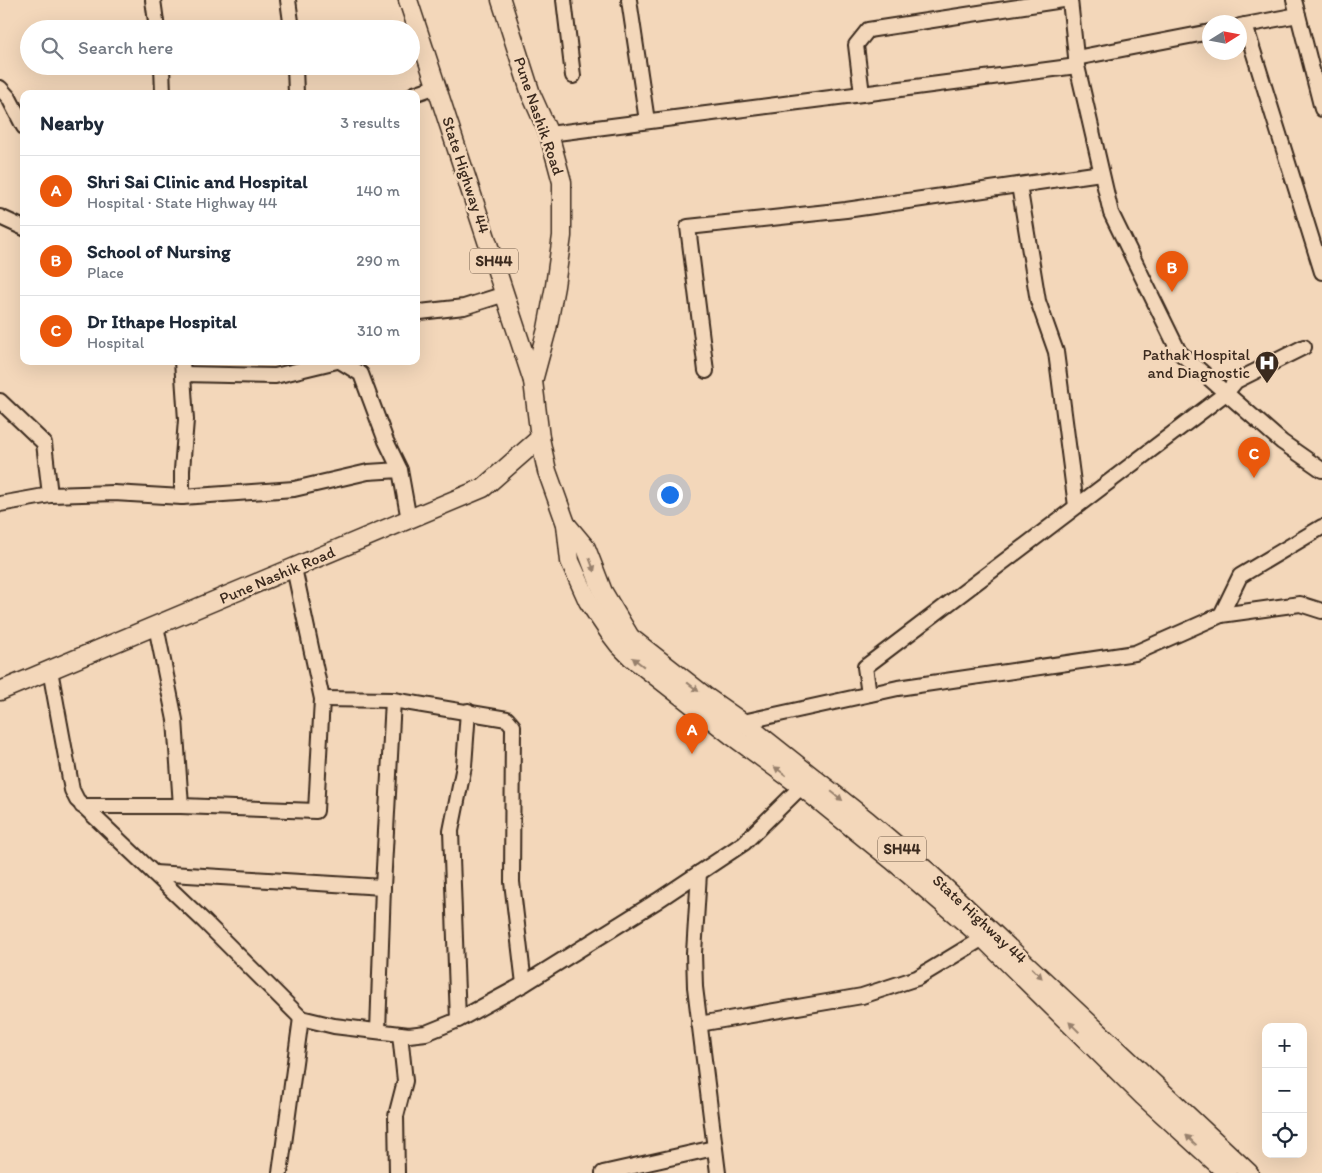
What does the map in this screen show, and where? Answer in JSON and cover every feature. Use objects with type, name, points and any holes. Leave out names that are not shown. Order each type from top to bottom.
[{"type":"main road","name":"State Highway 44","points":[[408,0],[415,20]]},
{"type":"main road","name":"Pune Nashik Road","points":[[501,0],[531,94],[549,134],[562,182],[562,236],[547,329],[533,381]]},
{"type":"main road","name":"State Highway 44","points":[[420,36],[533,381],[540,438],[548,471],[566,524],[570,561],[588,601],[625,641],[737,729],[928,871],[1138,1080],[1227,1173]]},
{"type":"main road","name":"Pune Nashik Road","points":[[0,691],[484,488],[540,438]]},
{"type":"main road","name":"State Highway 44","points":[[807,782],[892,860],[1050,994]]},
{"type":"main road","name":"State Highway 44","points":[[1138,1080],[1249,1173]]},
{"type":"street","points":[[152,0],[155,20]]},
{"type":"street","points":[[288,0],[291,20]]},
{"type":"street","points":[[564,0],[573,76]]},
{"type":"street","points":[[630,0],[647,121]]},
{"type":"street","points":[[862,94],[856,45],[868,30],[1063,0]]},
{"type":"street","points":[[1070,0],[1076,62],[1111,214],[1179,352],[1282,442],[1322,470]]},
{"type":"street","points":[[1294,0],[1322,110]]},
{"type":"street","points":[[1247,25],[1298,16]]},
{"type":"street","points":[[549,134],[862,94],[1076,62],[1202,34]]},
{"type":"street","points":[[1247,41],[1322,272]]},
{"type":"street","points":[[162,75],[163,90]]},
{"type":"street","points":[[295,75],[296,90]]},
{"type":"street","points":[[420,92],[437,86]]},
{"type":"street","points":[[0,88],[9,98],[20,119]]},
{"type":"street","points":[[706,371],[688,226],[846,210],[1101,173]]},
{"type":"street","points":[[1019,185],[1038,301],[1056,352],[1076,506]]},
{"type":"street","points":[[0,217],[20,226]]},
{"type":"street","points":[[420,309],[464,307],[505,294]]},
{"type":"street","points":[[869,694],[864,667],[1226,393],[1236,381],[1304,347]]},
{"type":"street","points":[[182,497],[186,420],[182,368],[275,376],[322,365]]},
{"type":"street","points":[[364,367],[386,441],[400,470],[409,520]]},
{"type":"street","points":[[0,402],[44,443],[50,495]]},
{"type":"street","points":[[0,504],[50,495],[114,493],[182,497],[294,489],[368,472],[400,470]]},
{"type":"street","points":[[1221,616],[1240,576],[1322,527]]},
{"type":"street","points":[[82,806],[181,806],[316,810],[322,699],[294,568]]},
{"type":"street","points":[[737,729],[869,694],[1135,653],[1221,616],[1300,604],[1322,611]]},
{"type":"street","points":[[156,626],[176,720],[181,806]]},
{"type":"street","points":[[50,670],[72,790],[77,800],[301,1018],[334,1026],[409,1035],[426,1032],[458,1020],[524,984],[744,843],[807,782]]},
{"type":"street","points":[[322,699],[393,700],[507,719],[513,726],[512,882],[524,984]]},
{"type":"street","points":[[378,1031],[383,887],[393,700]]},
{"type":"street","points":[[458,1020],[451,831],[464,766],[468,711]]},
{"type":"street","points":[[154,873],[383,887]]},
{"type":"street","points":[[699,873],[694,953],[695,987],[718,1173]]},
{"type":"street","points":[[699,1024],[862,996],[918,978],[983,938]]},
{"type":"street","points":[[280,1173],[301,1018]]},
{"type":"street","points":[[397,1173],[396,1116],[405,1081],[400,1034]]},
{"type":"street","points":[[603,1173],[714,1148]]},
{"type":"place","name":"School of Nursing","points":[[1172,292]]},
{"type":"place","name":"Pathak Hospital and Diagnostic","points":[[1267,384]]},
{"type":"place","name":"Dr Ithape Hospital","points":[[1254,478]]},
{"type":"place","name":"Shri Sai Clinic and Hospital","points":[[692,754]]}]
